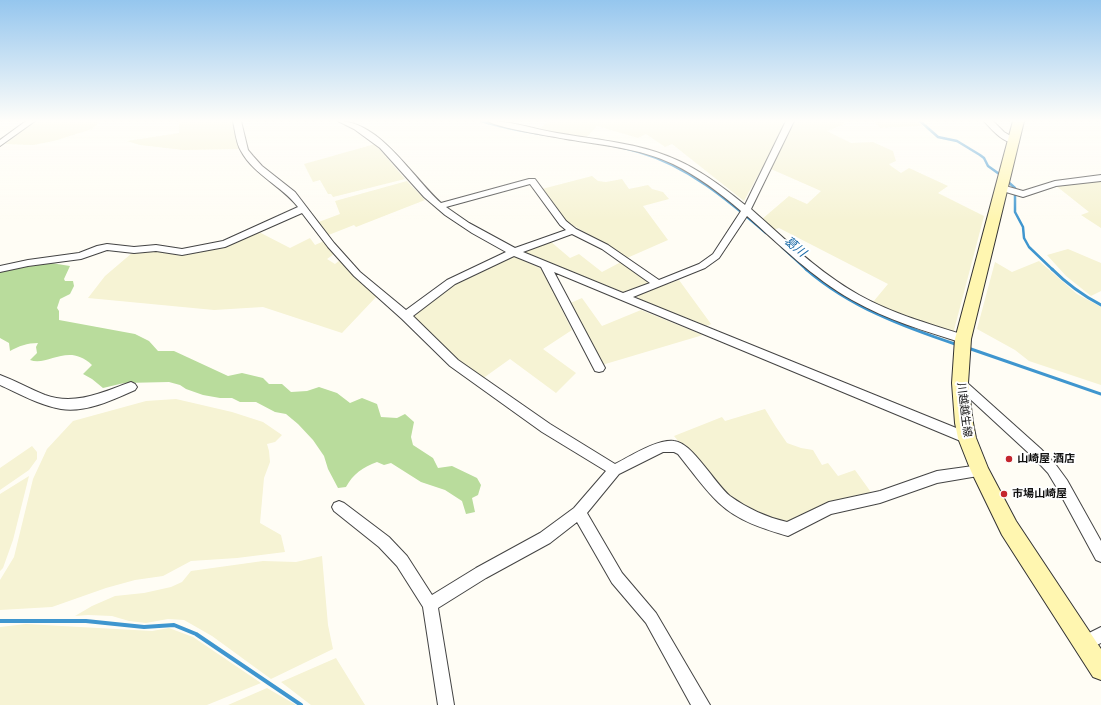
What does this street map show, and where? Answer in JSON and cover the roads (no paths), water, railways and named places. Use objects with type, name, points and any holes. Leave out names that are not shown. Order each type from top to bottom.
[{"type":"main road","name":"川越越生線","points":[[1011,154],[962,343],[960,383],[964,423],[967,438],[980,471],[1009,528],[1092,639],[1101,669]]},
{"type":"street","points":[[247,154],[259,168],[292,194],[304,208],[330,245],[357,274],[406,316],[454,363],[546,428],[615,470]]},
{"type":"street","points":[[389,154],[420,189],[439,206],[467,227],[514,252],[967,438]]},
{"type":"street","points":[[652,154],[688,168],[727,194],[811,266],[846,291],[869,305],[900,319],[962,343]]},
{"type":"street","points":[[622,297],[702,266],[716,256],[746,209],[774,154]]},
{"type":"street","points":[[1002,188],[1023,194],[1055,184],[1101,178]]},
{"type":"street","points":[[439,206],[532,181],[563,223],[573,231],[605,247],[658,284]]},
{"type":"street","points":[[0,269],[28,263],[81,256],[100,248],[107,247],[134,250],[156,248],[182,252],[225,244],[304,208]]},
{"type":"street","points":[[406,316],[451,282],[514,252],[573,231]]},
{"type":"street","points":[[545,265],[599,368]]},
{"type":"street","points":[[0,380],[56,403],[70,405],[111,396],[131,387]]},
{"type":"street","points":[[960,383],[1037,453],[1052,469],[1062,484],[1101,555]]},
{"type":"street","points":[[430,605],[481,573],[545,538],[579,512],[615,470],[662,447],[675,446],[682,450],[724,499],[743,512],[762,522],[788,530],[829,508],[880,497],[937,477],[980,471]]},
{"type":"street","points":[[339,507],[384,542],[402,562],[430,605],[446,705]]},
{"type":"street","points":[[579,512],[617,578],[651,618],[697,699],[702,705]]},
{"type":"waterway","name":"葛川","points":[[645,154],[674,166],[707,185],[766,233]]},
{"type":"waterway","points":[[978,154],[984,158],[988,166],[1002,176]]},
{"type":"waterway","points":[[1006,180],[1015,188],[1015,212],[1023,227],[1024,238],[1029,247],[1053,270]]},
{"type":"waterway","name":"葛川","points":[[782,247],[807,270]]},
{"type":"waterway","name":"葛川","points":[[806,269],[823,282],[859,305],[898,323],[958,345]]},
{"type":"waterway","points":[[1053,270],[1075,289],[1101,305]]},
{"type":"waterway","name":"葛川","points":[[968,348],[1101,394]]},
{"type":"waterway","points":[[0,621],[86,621],[144,627],[174,625],[196,634],[301,705]]},
{"type":"place","name":"山崎屋 酒店","points":[[1009,459]]},
{"type":"place","name":"市場山崎屋","points":[[1004,494]]}]
